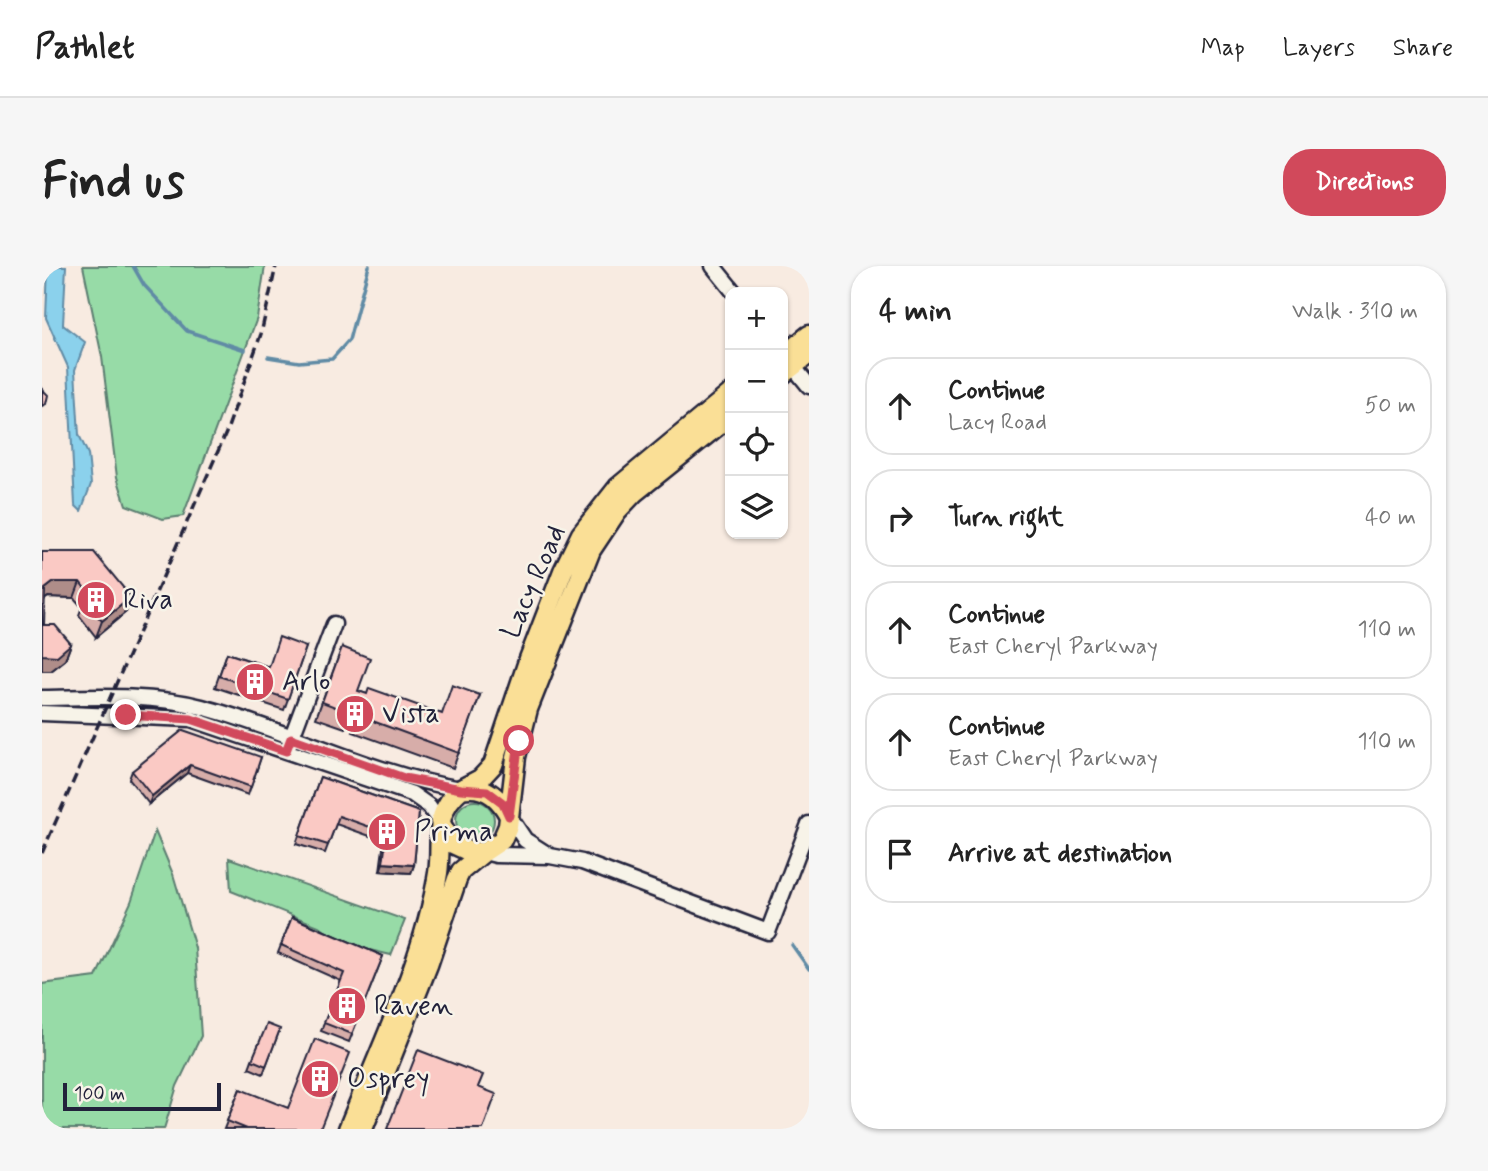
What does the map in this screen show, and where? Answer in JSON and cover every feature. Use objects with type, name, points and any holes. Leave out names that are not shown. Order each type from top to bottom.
[{"type":"main road","points":[[788,358],[809,335]]},
{"type":"main road","points":[[788,360],[809,354]]},
{"type":"main road","name":"Lacy Road","points":[[461,789],[480,779],[493,765],[563,571],[588,524],[618,487],[725,398]]},
{"type":"main road","name":"Lacy Road","points":[[509,816],[516,757],[528,709],[591,550],[617,511],[634,493],[725,420]]},
{"type":"main road","points":[[348,1129],[422,937],[438,874],[440,822],[447,801],[461,789],[480,789],[494,795],[509,816],[506,833],[461,871],[457,879],[428,965],[363,1129]]},
{"type":"main road","points":[[440,822],[453,844],[468,851],[484,852]]},
{"type":"street","points":[[713,266],[730,287]]},
{"type":"street","points":[[788,364],[809,386]]},
{"type":"street","points":[[289,745],[334,624]]},
{"type":"street","points":[[42,698],[176,702],[222,713],[289,745],[412,794],[429,806],[440,822]]},
{"type":"street","points":[[42,713],[191,719],[404,778],[461,789]]},
{"type":"street","points":[[509,816],[525,839],[551,856]]},
{"type":"street","points":[[484,852],[496,855],[551,856],[595,866],[768,932],[809,824]]},
{"type":"green space","points":[[83,266],[265,266],[257,318],[183,516],[163,519],[126,505],[117,477],[102,357]]},
{"type":"green space","points":[[475,801],[489,806],[494,820],[489,834],[475,839],[461,834],[456,820],[461,806]]},
{"type":"green space","points":[[155,831],[173,874],[195,948],[201,1036],[177,1086],[164,1129],[42,1129],[42,984],[96,977],[131,902]]},
{"type":"green space","points":[[229,858],[405,920],[391,955],[340,943],[319,926],[231,891]]},
{"type":"water","points":[[48,266],[66,266],[63,325],[85,342],[75,370],[79,435],[88,454],[91,484],[81,511],[75,505],[68,367],[46,318]]},
{"type":"building","points":[[42,389],[48,395],[46,404],[42,406]]},
{"type":"building","points":[[42,552],[94,552],[131,597],[102,621],[84,600],[90,595],[80,582],[54,582],[45,589],[44,625],[55,625],[71,644],[57,656],[42,655]]},
{"type":"building","name":"Arlo","points":[[279,637],[306,647],[288,699],[219,676],[227,653],[269,667]]},
{"type":"building","points":[[342,647],[370,658],[358,691],[367,694],[369,688],[442,714],[452,685],[480,695],[459,753],[359,716],[360,712],[352,709],[351,713],[322,702]]},
{"type":"building","points":[[183,730],[261,757],[251,787],[190,765],[152,796],[132,771]]},
{"type":"building","name":"Prima","points":[[320,777],[419,812],[414,865],[383,863],[387,833],[339,816],[328,845],[299,836]]},
{"type":"building","name":"Raven","points":[[292,917],[383,956],[352,1034],[324,1023],[344,973],[281,945]]},
{"type":"building","points":[[267,1024],[280,1029],[266,1066],[252,1060]]},
{"type":"building","name":"Osprey","points":[[315,1039],[350,1053],[320,1129],[247,1129],[227,1121],[240,1089],[288,1108]]},
{"type":"building","points":[[418,1050],[483,1075],[478,1087],[496,1094],[483,1129],[387,1129]]},
{"type":"waterway","points":[[133,266],[144,285],[187,331],[245,350]]},
{"type":"waterway","points":[[268,357],[299,362],[332,359],[349,340],[369,266]]},
{"type":"waterway","points":[[792,945],[809,969]]},
{"type":"railway","points":[[42,853],[226,433],[261,334],[276,266]]},
{"type":"place","name":"Riva","points":[[96,600]]},
{"type":"place","name":"Arlo","points":[[255,682]]},
{"type":"place","name":"Vista","points":[[355,714]]},
{"type":"place","name":"Prima","points":[[387,832]]},
{"type":"place","name":"Raven","points":[[347,1006]]},
{"type":"place","name":"Osprey","points":[[320,1079]]},
{"type":"route","points":[[126,715],[191,719],[286,751],[291,738],[404,778],[487,791],[503,803],[509,816],[519,741]]}]
